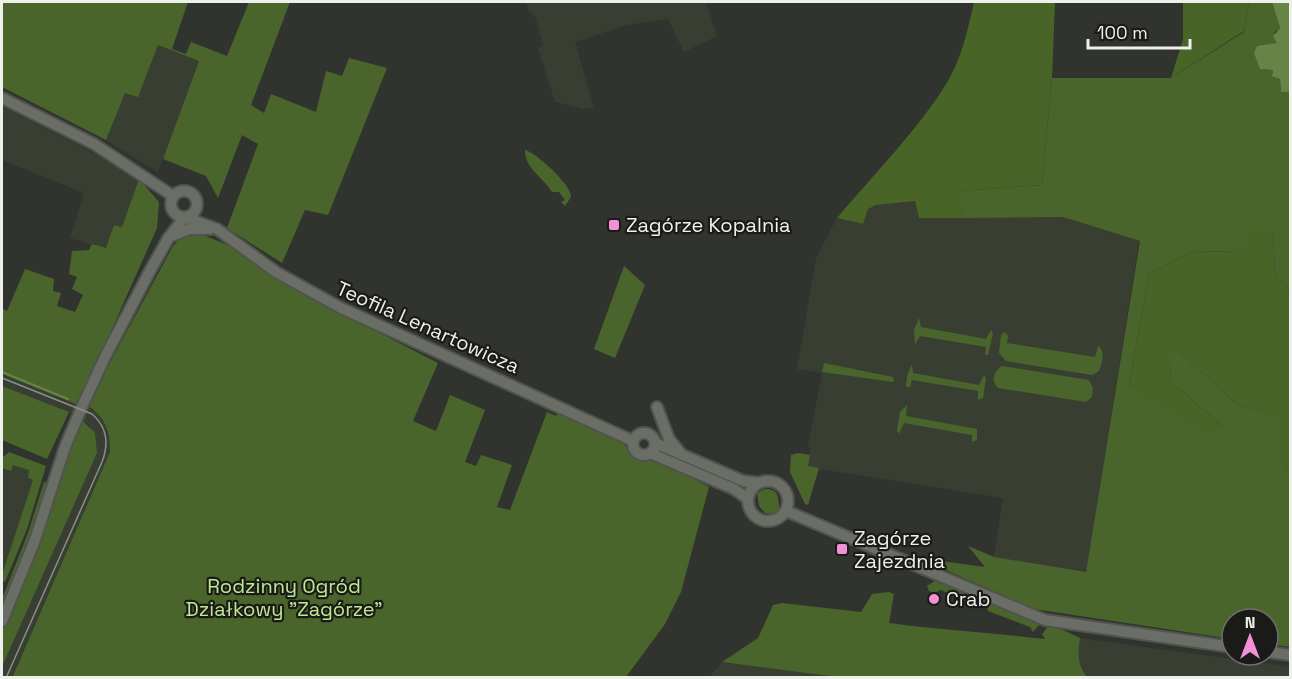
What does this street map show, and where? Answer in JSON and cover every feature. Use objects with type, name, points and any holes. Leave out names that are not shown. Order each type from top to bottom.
[{"type":"street","points":[[2,98],[94,144],[173,196]]},
{"type":"street","points":[[2,621],[35,540],[61,458],[105,357],[169,237],[182,217],[194,214],[198,206],[197,199],[188,192],[180,192],[173,196],[171,204],[182,217]]},
{"type":"street","name":"Teofila Lenartowicza","points":[[198,206],[217,229],[276,272],[332,304],[633,441]]},
{"type":"street","name":"Teofila Lenartowicza","points":[[182,217],[217,229]]},
{"type":"street","points":[[169,237],[189,229],[217,229]]},
{"type":"street","points":[[657,407],[672,443],[682,455]]},
{"type":"street","points":[[652,448],[651,436],[644,433],[637,435],[633,441],[637,453],[642,455],[652,448],[682,455],[743,481],[760,483],[771,481],[783,488],[788,499],[786,511],[777,520],[761,520],[751,512],[748,499],[753,487],[760,483]]},
{"type":"street","points":[[652,448],[734,489],[748,499]]},
{"type":"street","points":[[786,511],[1045,620],[1220,645]]},
{"type":"shaded area","points":[[526,2],[706,2],[717,36],[684,52],[668,19],[626,25],[575,42],[594,108],[583,109],[555,102],[538,48],[543,46],[536,18],[528,11]]},
{"type":"shaded area","points":[[974,2],[1055,2],[1052,78],[1042,185],[961,191],[963,218],[919,218],[915,201],[876,205],[868,209],[863,224],[837,218],[909,134],[948,81],[961,52]]},
{"type":"shaded area","points":[[1183,2],[1249,2],[1244,31],[1171,78],[1183,39]]},
{"type":"shaded area","points":[[1272,2],[1290,2],[1290,92],[1281,92],[1280,79],[1272,76],[1273,70],[1260,69],[1254,53],[1257,46],[1277,43],[1273,36],[1280,28]]},
{"type":"shaded area","points":[[158,45],[199,61],[158,172],[106,140],[125,92],[138,96]]},
{"type":"shaded area","points":[[2,106],[139,179],[122,227],[114,225],[106,249],[70,238],[84,193],[2,160]]},
{"type":"shaded area","points":[[915,201],[919,218],[1063,217],[1139,241],[1086,573],[994,557],[1003,498],[807,467],[811,449],[808,446],[822,373],[797,369],[816,258],[837,218],[863,224],[868,209],[876,205]]},
{"type":"shaded area","points":[[1252,227],[1273,229],[1275,277],[1290,290],[1290,472],[1286,473],[1277,415],[1238,405],[1172,345],[1170,381],[1225,428],[1205,432],[1129,386],[1149,274],[1193,251],[1240,252]]},
{"type":"shaded area","points":[[2,374],[78,405],[74,414],[2,386]]},
{"type":"shaded area","points":[[87,405],[103,418],[107,426],[110,452],[12,677],[2,678],[2,667],[97,453],[89,425],[81,419]]},
{"type":"shaded area","points":[[2,455],[41,471],[2,580]]},
{"type":"shaded area","points":[[1080,638],[1220,657],[1220,667],[1290,667],[1290,677],[1087,677],[1080,670],[1078,654]]},
{"type":"shaded area","points":[[722,662],[837,677],[709,678]]},
{"type":"green space","points":[[2,2],[188,2],[172,49],[186,54],[191,42],[227,56],[249,2],[290,2],[251,105],[264,113],[271,94],[316,112],[326,71],[342,76],[349,58],[387,68],[328,215],[305,210],[282,263],[227,228],[258,144],[242,135],[218,198],[206,176],[163,159],[199,61],[158,45],[138,97],[125,93],[106,140],[2,87]]},
{"type":"green space","points":[[1249,2],[1272,2],[1280,28],[1274,33],[1277,43],[1257,47],[1265,70],[1273,70],[1272,74],[1280,79],[1281,92],[1290,92],[1290,290],[1275,277],[1273,230],[1240,252],[1193,251],[1149,274],[1129,386],[1224,427],[1170,381],[1171,344],[1238,405],[1278,415],[1286,472],[1290,472],[1290,647],[1280,646],[1280,607],[1220,607],[1220,637],[1034,609],[919,558],[985,567],[968,546],[994,557],[1086,572],[1140,241],[1063,217],[963,218],[960,191],[1042,185],[1052,78],[1171,78],[1244,32]]},
{"type":"green space","points":[[525,150],[544,163],[566,185],[571,197],[565,206],[561,202],[565,200],[559,192],[552,192],[532,168]]},
{"type":"green space","points":[[139,179],[159,202],[157,228],[78,405],[2,374],[2,308],[7,311],[25,269],[54,279],[53,291],[61,293],[57,306],[75,312],[83,295],[72,289],[77,277],[69,274],[72,251],[89,250],[92,244],[106,248],[114,225],[122,227]]},
{"type":"green space","name":"Rodzinny Ogród Działkowy \"Zagórze\"","points":[[196,232],[230,246],[277,280],[438,363],[413,421],[436,431],[450,395],[485,410],[465,462],[476,466],[481,455],[512,465],[497,507],[510,510],[547,412],[556,416],[560,412],[624,444],[635,457],[667,465],[709,487],[681,592],[665,624],[626,677],[12,678],[110,452],[105,425],[98,414],[87,405],[173,246],[184,234]]},
{"type":"green space","points":[[624,266],[645,285],[615,358],[594,349]]},
{"type":"green space","points":[[919,318],[921,327],[986,339],[991,330],[993,333],[988,355],[985,355],[986,347],[920,336],[915,345],[914,330]]},
{"type":"green space","points":[[1005,332],[1008,336],[1007,343],[1095,357],[1098,346],[1103,354],[1099,371],[1092,375],[1006,361],[999,353],[1001,335]]},
{"type":"green space","points":[[824,363],[893,377],[894,380],[893,382],[822,372]]},
{"type":"green space","points":[[912,364],[913,373],[979,385],[984,375],[986,378],[983,398],[978,400],[978,391],[912,380],[910,387],[906,387],[907,376]]},
{"type":"green space","points":[[1002,366],[1089,380],[1093,388],[1092,397],[1086,402],[998,388],[994,382],[994,376]]},
{"type":"green space","points":[[2,386],[69,412],[47,459],[2,440]]},
{"type":"green space","points":[[907,405],[906,416],[977,429],[977,440],[972,442],[972,435],[904,423],[899,434],[897,430],[900,412]]},
{"type":"green space","points":[[81,419],[95,433],[97,453],[2,667],[2,631],[41,539]]},
{"type":"green space","points":[[9,452],[46,466],[27,529],[5,582],[2,580],[2,575],[33,480],[28,478],[29,470],[13,465],[11,471],[2,468],[2,458]]},
{"type":"green space","points":[[798,453],[810,455],[808,466],[819,468],[808,505],[805,504],[790,472],[791,455]]},
{"type":"green space","points":[[44,482],[50,484],[36,529],[2,612],[2,599],[28,533]]},
{"type":"green space","points":[[765,489],[774,491],[777,495],[780,510],[773,514],[765,513],[759,506],[757,493]]},
{"type":"green space","points":[[936,580],[976,597],[979,601],[974,605],[941,590],[934,593],[929,591],[927,586]]},
{"type":"green space","points":[[889,592],[894,594],[889,623],[1045,639],[1042,634],[1050,624],[1080,638],[1079,659],[1081,668],[1087,677],[837,677],[722,662],[758,638],[773,605],[782,603],[861,612],[872,594]]},
{"type":"green space","points":[[990,604],[1040,624],[1033,632],[1030,627],[988,611],[987,607]]},
{"type":"waterway","points":[[2,372],[68,399]]},
{"type":"tram line","points":[[2,378],[92,414],[101,424],[106,442],[102,462],[6,678]]},
{"type":"place","name":"Zagórze Kopalnia","points":[[614,225]]},
{"type":"place","name":"Zagórze Zajezdnia","points":[[842,549]]},
{"type":"place","name":"Crab","points":[[934,599]]}]
